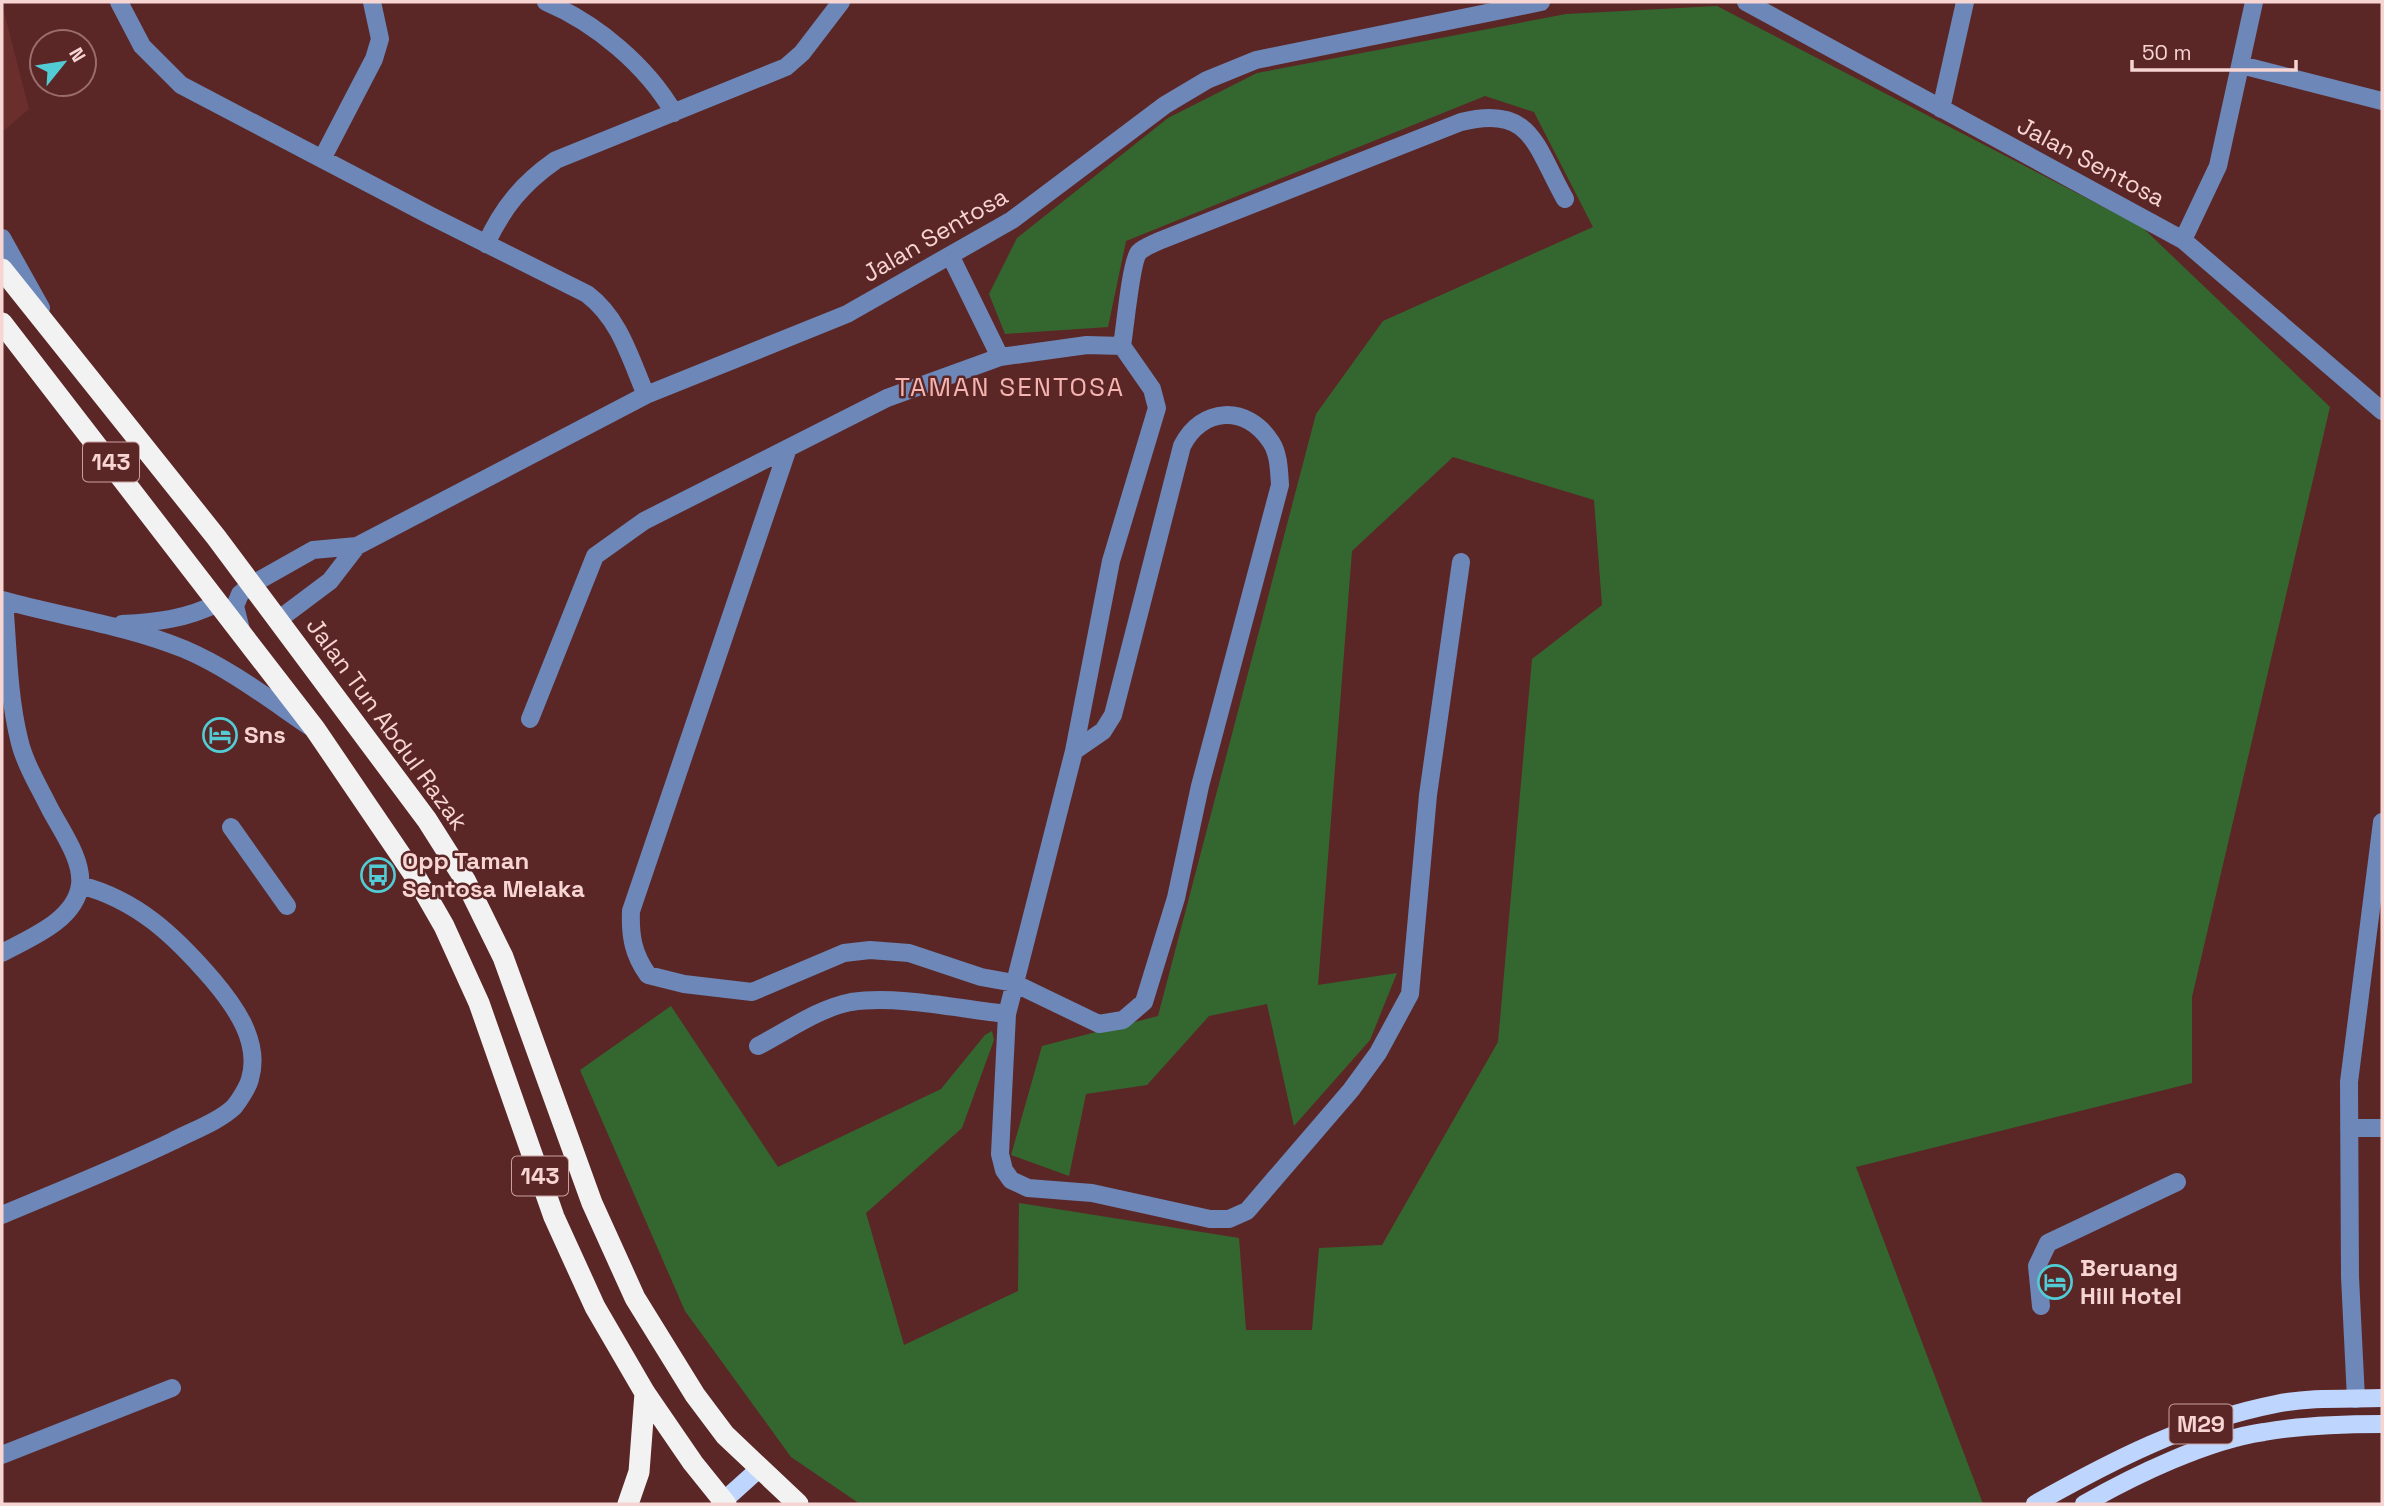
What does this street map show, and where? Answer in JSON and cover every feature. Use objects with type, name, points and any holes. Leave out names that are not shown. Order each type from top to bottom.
[{"type":"highway","name":"Jalan Tun Abdul Razak","points":[[2,269],[278,620],[427,820],[465,880],[503,957],[592,1203],[635,1298],[695,1395],[725,1434],[798,1504]]},
{"type":"highway","name":"143","points":[[2,323],[315,729],[417,879],[444,926],[479,1003],[554,1217],[595,1307],[645,1393],[723,1503]]},
{"type":"highway","points":[[628,1504],[639,1472],[645,1393]]},
{"type":"main road","name":"M29","points":[[2035,1504],[2103,1466],[2219,1417],[2278,1403],[2382,1398]]},
{"type":"main road","name":"M29","points":[[2084,1504],[2117,1485],[2180,1457],[2261,1432],[2334,1424],[2382,1423]]},
{"type":"main road","points":[[723,1503],[759,1469]]},
{"type":"street","points":[[119,2],[142,46],[181,85],[587,294],[603,306],[615,322],[646,395]]},
{"type":"street","points":[[322,159],[374,59],[380,39],[372,2]]},
{"type":"street","points":[[546,2],[568,11],[632,61],[664,96],[674,113]]},
{"type":"street","points":[[486,244],[514,195],[535,174],[556,160],[786,67],[802,53],[841,2]]},
{"type":"street","name":"Jalan Sentosa","points":[[251,585],[313,550],[357,546],[646,395],[847,314],[1013,220],[1165,105],[1207,80],[1256,60],[1541,2]]},
{"type":"street","name":"Jalan Sentosa","points":[[1745,2],[2183,240],[2382,411]]},
{"type":"street","points":[[1941,109],[1965,2]]},
{"type":"street","points":[[2183,240],[2218,166],[2254,2]]},
{"type":"street","points":[[2241,65],[2382,101]]},
{"type":"street","points":[[1461,562],[1428,796],[1409,994],[1378,1053],[1351,1090],[1247,1211],[1229,1219],[1210,1219],[1092,1193],[1028,1188],[1011,1180],[1004,1170],[1000,1154],[1007,1014],[1074,751],[1111,561],[1157,408],[1152,389],[1122,346],[1130,304],[1131,270],[1139,252],[1159,241],[1461,122],[1484,116],[1508,118],[1522,125],[1565,199]]},
{"type":"street","points":[[2,237],[66,350]]},
{"type":"street","points":[[951,257],[1000,356]]},
{"type":"street","points":[[530,719],[595,556],[644,521],[887,398],[1000,356],[1087,345],[1122,346]]},
{"type":"street","points":[[788,448],[631,911],[630,933],[636,957],[648,975],[684,984],[752,992],[844,954],[870,950],[909,953],[981,977],[1014,983],[1099,1024],[1123,1020],[1143,1002],[1176,898],[1200,786],[1280,485],[1279,467],[1271,442],[1241,418],[1222,414],[1211,416],[1197,424],[1182,446],[1113,715],[1103,731],[1074,751]]},
{"type":"street","name":"Jalan Sentosa","points":[[278,620],[330,581],[357,546]]},
{"type":"street","points":[[243,636],[235,606],[240,594],[251,585]]},
{"type":"street","points":[[2,953],[57,922],[72,905],[80,885],[76,859],[34,778],[19,740],[12,702],[3,600],[112,624],[184,649],[219,666],[315,729]]},
{"type":"street","points":[[112,624],[164,622],[190,617],[218,603]]},
{"type":"street","points":[[2356,1399],[2349,1128],[2354,1030],[2378,878],[2382,822]]},
{"type":"street","points":[[231,827],[287,906]]},
{"type":"street","points":[[2,1215],[130,1161],[204,1126],[234,1107],[250,1080],[253,1049],[243,1022],[224,993],[192,955],[149,917],[110,893],[80,885]]},
{"type":"street","points":[[758,1046],[831,1008],[850,1002],[878,1000],[1007,1014]]},
{"type":"street","points":[[2349,1128],[2382,1128]]},
{"type":"street","points":[[2041,1306],[2038,1266],[2048,1243],[2177,1182]]},
{"type":"street","points":[[2,1455],[172,1388]]},
{"type":"shaded area","points":[[2,4],[29,109],[2,132]]},
{"type":"green space","points":[[1717,6],[2142,227],[2330,407],[2192,997],[2192,1083],[1856,1167],[1983,1504],[860,1504],[791,1457],[685,1311],[580,1070],[671,1006],[778,1167],[941,1089],[985,1035],[992,1031],[994,1040],[962,1128],[866,1213],[904,1345],[1018,1291],[1019,1203],[1239,1238],[1246,1330],[1312,1330],[1319,1248],[1382,1245],[1498,1042],[1532,659],[1602,605],[1594,500],[1453,457],[1352,551],[1318,985],[1397,973],[1370,1040],[1294,1126],[1267,1004],[1209,1016],[1147,1085],[1086,1094],[1069,1176],[1011,1155],[1042,1046],[1158,1016],[1316,414],[1383,321],[1593,227],[1534,112],[1485,96],[1126,241],[1108,327],[1005,334],[989,294],[1017,238],[1168,118],[1257,73],[1566,14]]},
{"type":"place","name":"Sns","points":[[220,735]]},
{"type":"place","name":"Opp Taman Sentosa Melaka","points":[[378,875]]},
{"type":"place","name":"Beruang Hill Hotel","points":[[2055,1282]]},
{"type":"district","name":"TAMAN SENTOSA","points":[[1010,387]]}]
